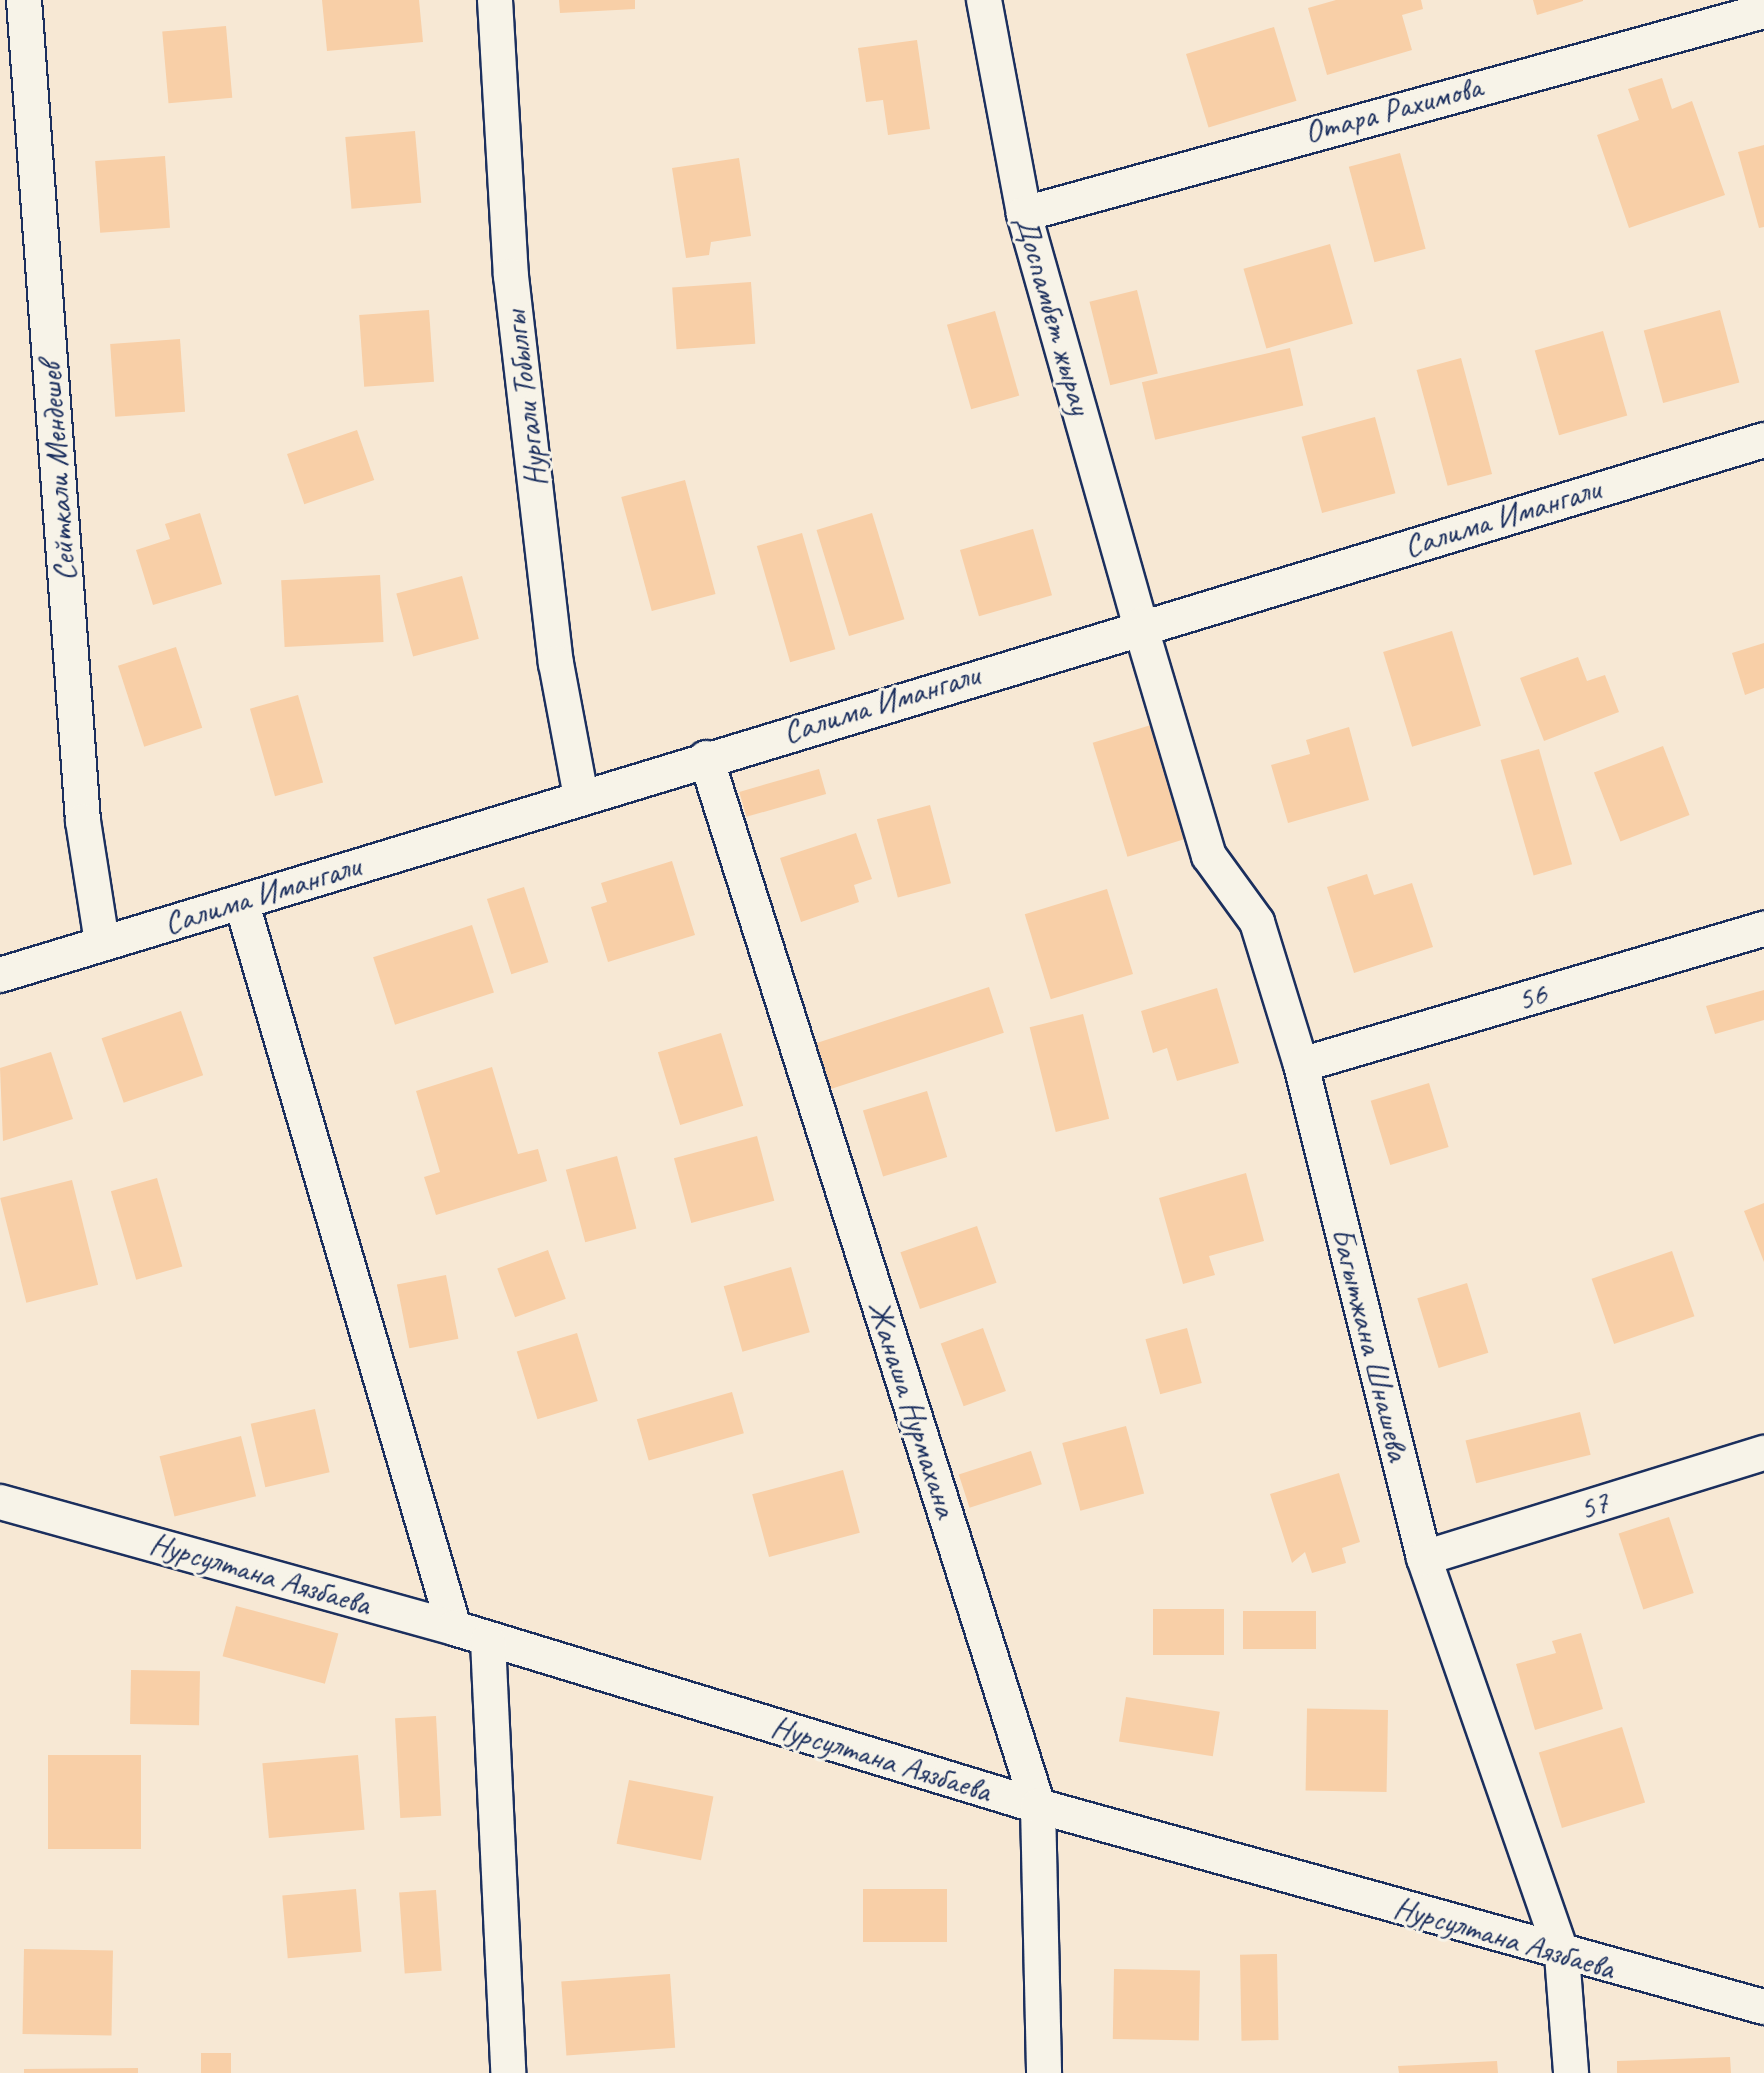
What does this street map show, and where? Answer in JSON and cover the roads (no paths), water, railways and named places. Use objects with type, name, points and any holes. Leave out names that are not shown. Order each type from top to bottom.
[{"type":"street","name":"Сейткали Мендешев","points":[[24,0],[83,821],[102,943]]},
{"type":"street","name":"Нургали Тобылгы","points":[[495,0],[511,276],[556,663],[581,796]]},
{"type":"street","name":"Доспамбет жырау","points":[[984,0],[1024,214],[1140,625]]},
{"type":"street","name":"Отара Рахимова","points":[[1024,214],[1764,11]]},
{"type":"street","name":"Салима Имангали","points":[[0,975],[242,904],[581,796],[1140,625],[1764,440]]},
{"type":"street","name":"Багытжана Шнашева","points":[[1140,625],[1209,856],[1257,922],[1301,1065],[1424,1558],[1562,1955],[1571,2073]]},
{"type":"street","name":"Жанаша Нурмахана","points":[[706,758],[1038,1806],[1044,2073]]},
{"type":"street","points":[[242,904],[454,1628]]},
{"type":"street","name":"56","points":[[1301,1065],[1764,929]]},
{"type":"street","name":"57","points":[[1424,1558],[1764,1453]]},
{"type":"street","name":"Нурсултана Аязбаева","points":[[0,1502],[454,1628],[488,1641],[1038,1806],[1562,1955],[1764,2007]]},
{"type":"street","points":[[488,1641],[508,2073]]}]
